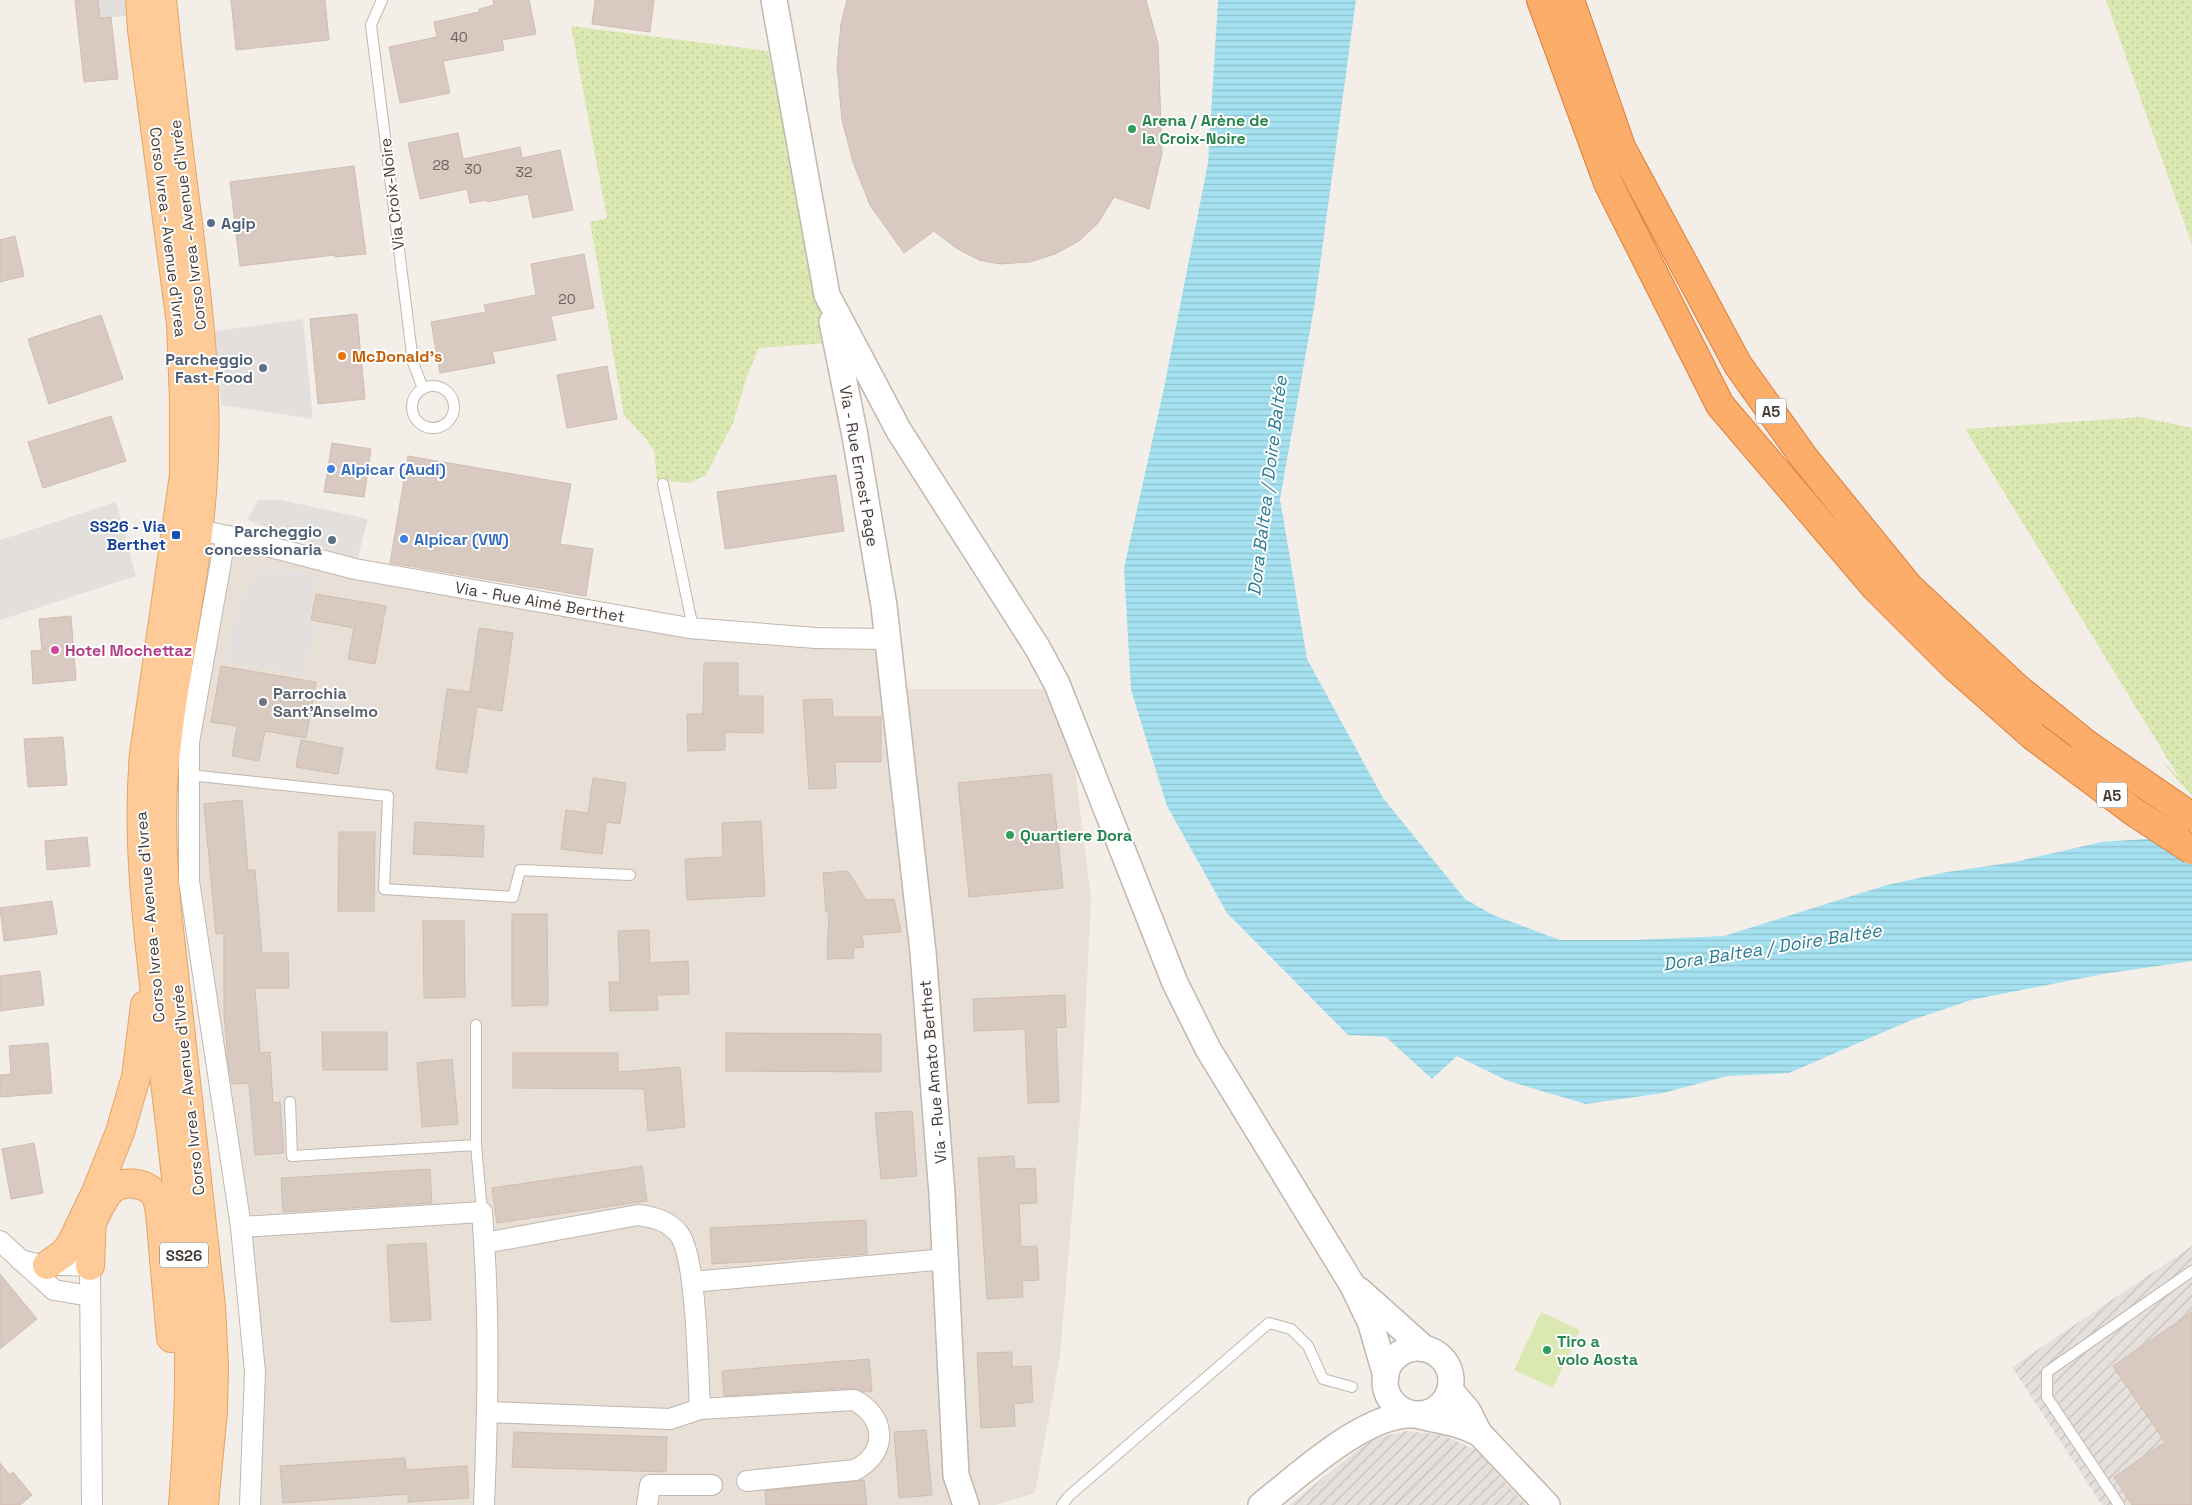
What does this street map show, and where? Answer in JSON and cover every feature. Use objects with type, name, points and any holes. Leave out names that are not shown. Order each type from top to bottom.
[{"type":"highway","name":"A5","points":[[1541,0],[1608,183],[1720,404],[1874,587],[1953,665],[2033,736],[2134,812],[2192,850]]},
{"type":"highway","name":"A5","points":[[1570,0],[1621,147],[1738,365],[1805,459],[1909,587],[2017,688],[2085,743],[2192,817]]},
{"type":"main road","name":"Corso Ivrea - Avenue d'Ivrea","points":[[140,0],[142,30],[181,324],[184,400],[184,474],[144,754],[140,795],[140,842],[186,1282],[190,1383],[185,1478]]},
{"type":"main road","name":"Corso Ivrea - Avenue d'Ivrée","points":[[162,0],[170,84],[200,322],[205,425],[198,530],[164,760],[162,853],[212,1306],[213,1411]]},
{"type":"main road","points":[[48,1265],[63,1254],[72,1244],[96,1192],[120,1132],[136,1077],[143,1033],[149,931]]},
{"type":"main road","points":[[90,1226],[106,1196],[118,1185],[141,1185],[149,1189],[158,1201],[185,1478],[177,1505]]},
{"type":"main road","points":[[90,1266],[90,1226],[96,1192]]},
{"type":"main road","points":[[204,1505],[213,1411]]},
{"type":"main road","points":[[213,1411],[219,1505]]},
{"type":"main road","name":"SS26","points":[[183,1505],[185,1478]]},
{"type":"street","name":"Via - Rue Ernest Page","points":[[774,0],[827,295],[855,436],[884,606],[886,639]]},
{"type":"street","points":[[827,295],[898,431],[1037,647],[1057,684],[1175,983],[1208,1048],[1353,1286],[1371,1324],[1390,1397],[1396,1405],[1413,1414],[1456,1422],[1479,1433]]},
{"type":"street","name":"Via - Rue Aimé Berthet","points":[[198,530],[355,569],[601,614],[693,628],[816,638],[886,639]]},
{"type":"street","points":[[228,536],[222,556],[189,742],[189,881],[241,1227],[255,1372],[250,1505]]},
{"type":"street","name":"Via - Rue Amato Berthet","points":[[886,639],[923,952],[942,1194],[956,1475],[966,1505]]},
{"type":"street","points":[[241,1227],[482,1212],[485,1243],[487,1412],[484,1505]]},
{"type":"street","points":[[485,1243],[638,1215],[653,1217],[667,1223],[679,1233],[686,1247],[692,1282],[700,1409]]},
{"type":"street","points":[[0,1241],[54,1290],[90,1296]]},
{"type":"street","points":[[692,1282],[946,1259]]},
{"type":"street","points":[[20,1260],[48,1265],[90,1266],[92,1505]]},
{"type":"street","points":[[1261,1505],[1350,1437],[1370,1425],[1385,1419],[1428,1412],[1438,1408],[1450,1390],[1451,1379],[1449,1369],[1444,1360],[1426,1348],[1353,1286]]},
{"type":"street","points":[[1350,1437],[1386,1381],[1389,1366],[1395,1357],[1404,1351],[1426,1348]]},
{"type":"street","points":[[1450,1390],[1468,1411],[1479,1433],[1546,1505]]},
{"type":"street","points":[[487,1412],[670,1419],[700,1409],[854,1400],[864,1406],[878,1424],[878,1446],[873,1457],[865,1465],[855,1470],[747,1481]]},
{"type":"street","points":[[647,1505],[650,1486],[712,1484]]},
{"type":"lane","name":"Via Croix-Noire","points":[[382,0],[371,24],[413,362],[423,389]]},
{"type":"lane","points":[[428,386],[438,386],[446,390],[453,397],[455,407],[453,416],[448,424],[439,428],[429,429],[421,425],[414,418],[412,408],[414,399],[423,389],[428,386]]},
{"type":"lane","points":[[663,484],[693,628]]},
{"type":"lane","points":[[189,775],[388,796],[384,889],[513,897],[520,870],[630,875]]},
{"type":"lane","points":[[476,1025],[476,1145],[482,1212]]},
{"type":"lane","points":[[290,1102],[292,1156],[476,1145]]},
{"type":"lane","points":[[2119,1505],[2047,1397],[2046,1372],[2192,1271]]},
{"type":"lane","points":[[1062,1505],[1069,1496],[1270,1323],[1291,1329],[1308,1346],[1323,1378],[1352,1387]]},
{"type":"shaded area","points":[[98,0],[125,0],[126,16],[100,18]]},
{"type":"shaded area","name":"Parcheggio Fast-Food","points":[[303,319],[313,419],[221,405],[215,331]]},
{"type":"shaded area","name":"Parcheggio concessionaria","points":[[258,500],[281,500],[368,519],[357,561],[247,520]]},
{"type":"shaded area","points":[[116,502],[136,576],[0,620],[0,540]]},
{"type":"shaded area","name":"Quartiere Dora","points":[[228,536],[601,614],[886,639],[893,689],[1065,689],[1091,898],[1081,1105],[1060,1356],[1035,1493],[995,1505],[250,1505],[255,1372],[189,881],[189,742]]},
{"type":"shaded area","points":[[259,570],[287,570],[318,575],[307,622],[316,625],[305,675],[227,661],[236,612]]},
{"type":"shaded area","points":[[2192,1246],[2192,1505],[2102,1505],[2012,1367]]},
{"type":"shaded area","points":[[1406,1431],[1443,1435],[1476,1450],[1526,1505],[1289,1505],[1355,1452],[1376,1438]]},
{"type":"green space","points":[[2106,0],[2192,0],[2192,245]]},
{"type":"green space","points":[[571,26],[768,51],[800,192],[828,343],[759,348],[747,376],[733,423],[706,475],[690,483],[657,480],[654,451],[646,439],[624,415],[590,222],[607,218]]},
{"type":"green space","points":[[2141,417],[2192,428],[2192,796],[2159,758],[2180,779],[1965,429]]},
{"type":"green space","name":"Tiro a volo Aosta","points":[[1541,1312],[1580,1330],[1553,1388],[1514,1370]]},
{"type":"water","name":"Dora Baltea / Doire Baltée","points":[[1218,0],[1356,0],[1315,302],[1280,499],[1307,659],[1383,798],[1465,899],[1493,915],[1560,940],[1634,940],[1724,936],[1887,885],[1947,872],[2015,862],[2101,842],[2192,836],[2192,961],[2103,974],[1971,1000],[1909,1021],[1789,1073],[1727,1076],[1663,1093],[1586,1104],[1508,1081],[1457,1056],[1432,1079],[1386,1037],[1348,1035],[1227,913],[1167,806],[1131,690],[1124,568],[1164,388],[1208,163]]},
{"type":"building","points":[[75,0],[98,0],[100,18],[111,17],[118,79],[84,82]]},
{"type":"building","points":[[231,0],[325,0],[329,40],[236,50]]},
{"type":"building","points":[[493,0],[529,0],[536,34],[502,40],[504,50],[443,61],[450,93],[400,103],[389,47],[437,37],[434,22],[479,12],[479,9],[494,5]]},
{"type":"building","points":[[595,0],[654,0],[650,32],[592,24]]},
{"type":"building","points":[[847,0],[1146,0],[1158,44],[1162,153],[1149,209],[1114,197],[1098,223],[1079,241],[1055,254],[1030,262],[1000,264],[979,260],[956,248],[934,231],[904,253],[870,205],[853,162],[842,120],[837,66],[841,24]]},
{"type":"building","points":[[458,133],[463,159],[520,147],[522,158],[560,150],[573,210],[533,218],[528,194],[487,202],[486,200],[470,203],[467,189],[420,199],[408,143]]},
{"type":"building","points":[[354,166],[366,254],[335,257],[335,255],[240,266],[230,182]]},
{"type":"building","points":[[15,236],[24,276],[0,282],[0,240]]},
{"type":"building","points":[[584,254],[594,308],[551,316],[556,340],[492,352],[495,363],[440,373],[431,322],[486,312],[484,305],[536,295],[531,264]]},
{"type":"building","points":[[357,314],[365,399],[318,404],[310,319]]},
{"type":"building","points":[[101,315],[123,379],[49,404],[28,339]]},
{"type":"building","points":[[607,366],[617,419],[567,428],[557,375]]},
{"type":"building","points":[[111,416],[126,461],[43,488],[28,442]]},
{"type":"building","points":[[332,443],[371,449],[364,497],[324,492]]},
{"type":"building","points":[[408,456],[571,484],[560,544],[593,549],[586,596],[390,563]]},
{"type":"building","points":[[836,475],[844,531],[725,549],[717,492]]},
{"type":"building","points":[[316,594],[386,606],[375,664],[348,659],[354,628],[311,620]]},
{"type":"building","name":"Hotel Mochettaz","points":[[71,616],[76,680],[33,684],[31,651],[42,650],[39,619]]},
{"type":"building","points":[[479,628],[513,633],[502,711],[477,707],[467,773],[436,769],[447,689],[470,692]]},
{"type":"building","points":[[704,663],[738,663],[738,696],[763,696],[763,733],[725,732],[725,750],[688,751],[687,714],[703,714]]},
{"type":"building","name":"Parrochia Sant’Anselmo","points":[[221,666],[316,682],[306,738],[265,731],[259,761],[232,756],[237,726],[211,722]]},
{"type":"building","points":[[832,699],[833,717],[881,717],[881,762],[835,762],[836,788],[809,789],[803,700]]},
{"type":"building","points":[[63,737],[67,785],[28,787],[24,739]]},
{"type":"building","points":[[301,740],[343,748],[338,774],[296,767]]},
{"type":"building","name":"Quartiere Dora","points":[[1051,774],[1063,888],[969,897],[958,783]]},
{"type":"building","points":[[593,778],[626,783],[620,824],[606,822],[602,854],[561,849],[566,810],[588,813]]},
{"type":"building","points":[[242,800],[248,870],[255,870],[262,953],[288,953],[289,988],[255,988],[260,1053],[270,1052],[273,1103],[280,1102],[284,1153],[255,1155],[249,1083],[232,1084],[228,1061],[224,1015],[224,933],[216,934],[204,804]]},
{"type":"building","points":[[761,821],[765,896],[687,900],[685,859],[723,857],[722,823]]},
{"type":"building","points":[[415,822],[484,826],[483,857],[413,854]]},
{"type":"building","points":[[339,832],[375,832],[374,911],[338,911]]},
{"type":"building","points":[[87,837],[90,866],[47,870],[45,841]]},
{"type":"building","points":[[848,871],[866,900],[894,899],[901,932],[862,935],[864,947],[853,948],[854,958],[827,959],[829,912],[826,912],[823,873]]},
{"type":"building","points":[[52,901],[57,934],[4,941],[0,908]]},
{"type":"building","points":[[512,914],[547,914],[548,1005],[512,1006]]},
{"type":"building","points":[[423,921],[464,921],[465,997],[424,998]]},
{"type":"building","points":[[649,930],[650,963],[688,961],[689,994],[657,995],[658,1010],[610,1011],[609,982],[620,982],[618,931]]},
{"type":"building","points":[[40,971],[44,1005],[0,1011],[0,976]]},
{"type":"building","points":[[1065,995],[1066,1027],[1056,1028],[1059,1102],[1028,1103],[1025,1029],[974,1031],[973,999]]},
{"type":"building","points":[[322,1032],[387,1032],[387,1070],[323,1070]]},
{"type":"building","points":[[726,1033],[881,1034],[881,1072],[726,1071]]},
{"type":"building","points":[[48,1043],[52,1093],[0,1097],[0,1075],[11,1074],[9,1046]]},
{"type":"building","points":[[513,1053],[618,1053],[618,1072],[680,1067],[685,1127],[648,1131],[644,1089],[513,1088]]},
{"type":"building","points":[[452,1059],[458,1124],[422,1127],[417,1063]]},
{"type":"building","points":[[912,1111],[917,1176],[881,1179],[875,1113]]},
{"type":"building","points":[[34,1143],[43,1193],[11,1199],[2,1149]]},
{"type":"building","points":[[1014,1156],[1015,1169],[1035,1168],[1037,1203],[1019,1204],[1021,1247],[1037,1246],[1039,1280],[1022,1281],[1023,1297],[987,1299],[978,1158]]},
{"type":"building","points":[[642,1166],[647,1201],[497,1223],[492,1188]]},
{"type":"building","points":[[430,1169],[432,1203],[283,1212],[281,1178]]},
{"type":"building","points":[[866,1220],[867,1254],[712,1264],[710,1228]]},
{"type":"building","points":[[426,1243],[431,1320],[391,1322],[387,1245]]},
{"type":"building","points":[[0,1274],[37,1319],[0,1349]]},
{"type":"building","points":[[2192,1312],[2192,1505],[2132,1505],[2114,1477],[2165,1442],[2113,1366]]},
{"type":"building","points":[[1012,1352],[1012,1367],[1031,1366],[1033,1402],[1014,1404],[1015,1426],[981,1428],[977,1353]]},
{"type":"building","points":[[869,1359],[872,1391],[863,1392],[853,1388],[724,1396],[722,1371]]},
{"type":"building","points":[[926,1430],[932,1495],[899,1498],[894,1432]]},
{"type":"building","points":[[514,1432],[667,1437],[666,1472],[512,1467]]},
{"type":"building","points":[[405,1458],[406,1470],[467,1466],[469,1498],[408,1502],[408,1494],[283,1503],[280,1466]]},
{"type":"building","points":[[0,1463],[10,1475],[13,1472],[32,1495],[20,1505],[0,1505]]},
{"type":"building","points":[[864,1480],[867,1505],[766,1505],[765,1491]]},
{"type":"place","name":"Arena / Arène de la Croix-Noire","points":[[1132,129]]},
{"type":"place","name":"Agip","points":[[211,223]]},
{"type":"place","name":"McDonald's","points":[[342,356]]},
{"type":"place","name":"Parcheggio Fast-Food","points":[[263,368]]},
{"type":"place","name":"Alpicar (Audi)","points":[[331,469]]},
{"type":"place","name":"SS26 - Via Berthet","points":[[176,535]]},
{"type":"place","name":"Alpicar (VW)","points":[[404,539]]},
{"type":"place","name":"Parcheggio concessionaria","points":[[332,540]]},
{"type":"place","name":"Hotel Mochettaz","points":[[55,650]]},
{"type":"place","name":"Parrochia Sant’Anselmo","points":[[263,702]]},
{"type":"place","name":"Quartiere Dora","points":[[1010,835]]},
{"type":"place","name":"Tiro a volo Aosta","points":[[1547,1350]]}]
